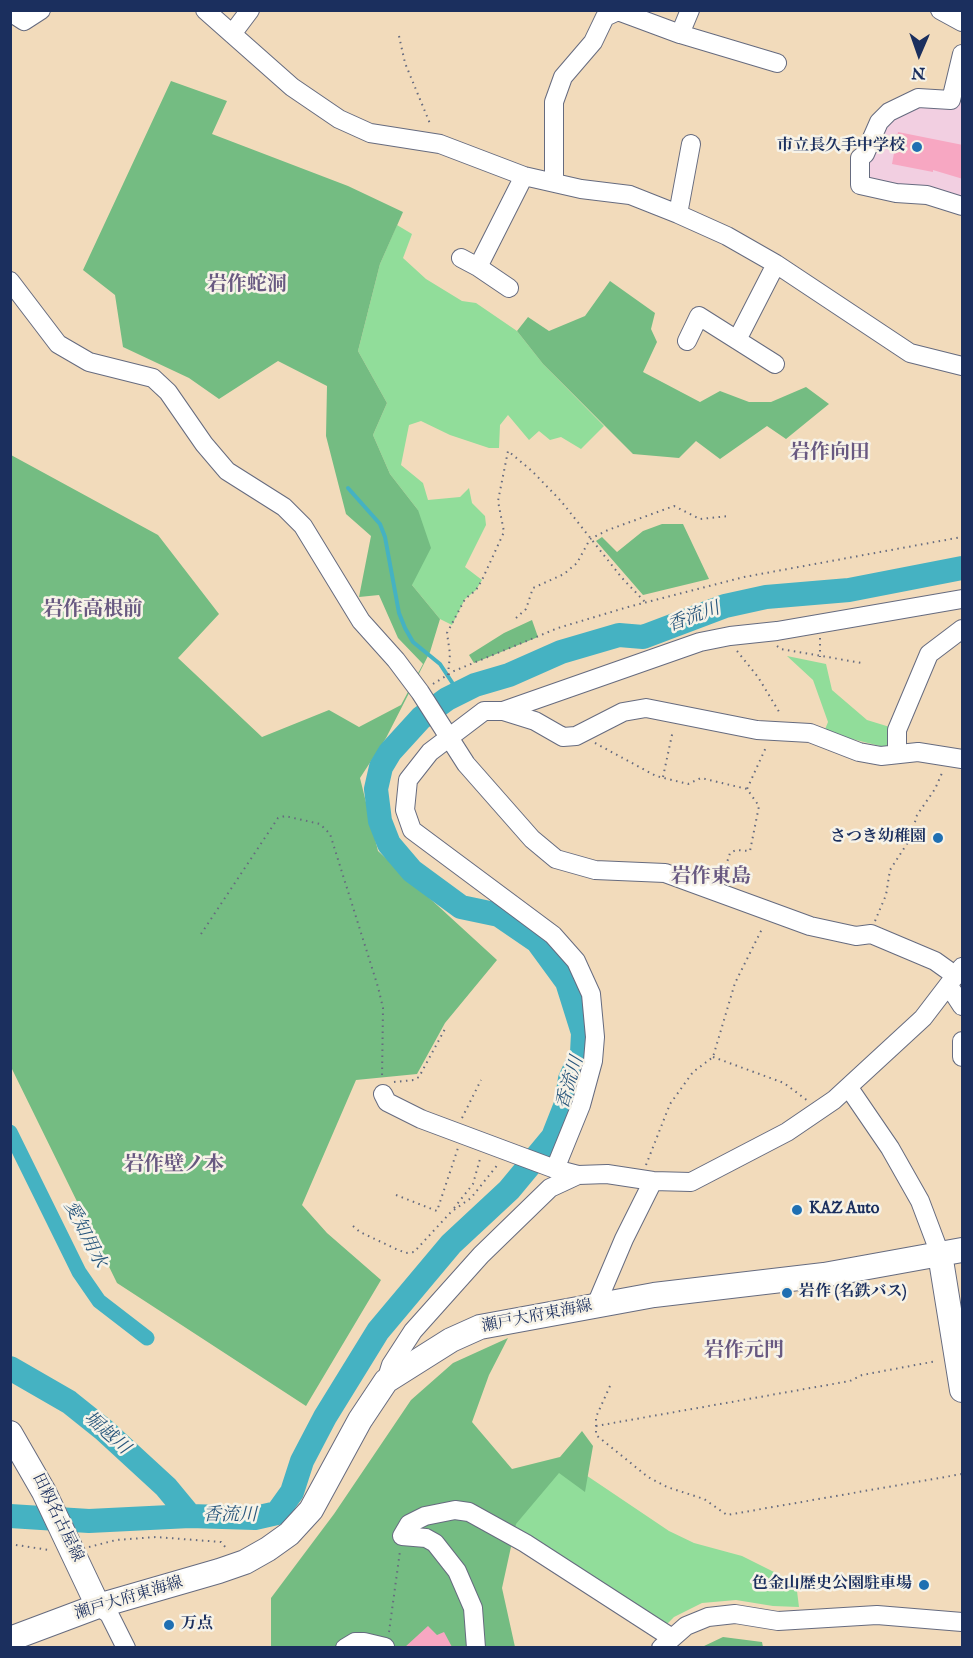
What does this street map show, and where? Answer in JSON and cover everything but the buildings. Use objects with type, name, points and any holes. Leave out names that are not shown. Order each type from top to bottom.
[{"type":"main road","name":"瀬戸大府東海線","points":[[10,1639],[98,1606],[245,1562],[289,1534],[310,1510],[360,1420],[386,1381],[451,1340],[480,1327],[654,1294],[824,1275],[951,1252]]},
{"type":"main road","points":[[951,1252],[958,1358],[963,1390]]},
{"type":"main road","name":"田籾名古屋線","points":[[10,1433],[74,1550],[98,1606]]},
{"type":"street","points":[[10,12],[24,21],[40,10]]},
{"type":"street","points":[[205,10],[292,87],[339,119],[370,133],[440,144],[524,176],[581,189],[630,195],[727,236],[776,264],[909,354],[963,366]]},
{"type":"street","points":[[232,34],[250,10]]},
{"type":"street","points":[[681,34],[690,10]]},
{"type":"street","points":[[940,10],[963,22]]},
{"type":"street","points":[[554,181],[554,102],[563,77],[593,42],[605,16],[618,11],[681,34],[777,63]]},
{"type":"street","points":[[963,54],[951,100],[918,98],[889,112],[879,122],[865,153],[860,158],[860,185],[896,193],[927,195],[963,206]]},
{"type":"street","points":[[678,214],[691,144]]},
{"type":"street","points":[[478,267],[524,176]]},
{"type":"street","points":[[461,258],[509,288]]},
{"type":"street","points":[[737,339],[776,264]]},
{"type":"street","points":[[10,281],[58,344],[89,362],[153,378],[168,392],[204,444],[227,471],[284,507],[303,526],[361,621],[396,660],[473,772],[532,839],[556,859],[596,870],[665,873],[769,913],[810,926],[856,936],[871,934],[935,961],[956,976],[963,1006]]},
{"type":"street","points":[[687,341],[699,316],[776,364]]},
{"type":"street","points":[[503,711],[623,667],[721,637],[761,633],[963,599]]},
{"type":"street","points":[[897,754],[897,730],[929,654],[963,629]]},
{"type":"street","points":[[553,1168],[581,1105],[593,1061],[595,1037],[591,994],[576,961],[553,934],[412,830],[405,810],[408,780],[430,752],[449,735],[484,711],[503,711],[535,721],[563,737],[581,732],[623,712],[646,708],[677,712],[757,730],[810,733],[860,752],[881,756],[918,752],[944,758],[963,759]]},
{"type":"street","points":[[382,1088],[387,1102],[459,1133],[553,1168],[578,1175],[607,1174],[647,1180],[691,1182],[787,1132],[817,1113],[849,1088],[923,1018],[956,976]]},
{"type":"street","points":[[963,1041],[963,1057]]},
{"type":"street","points":[[849,1088],[890,1148],[951,1252]]},
{"type":"street","points":[[386,1381],[391,1365],[412,1331],[481,1255],[550,1188],[578,1175]]},
{"type":"street","points":[[596,1305],[647,1180]]},
{"type":"street","points":[[476,1647],[473,1608],[457,1571],[435,1543],[426,1538],[402,1536],[409,1524],[425,1516],[455,1510],[470,1512],[525,1543],[666,1643],[686,1626],[708,1617],[735,1614],[778,1621],[877,1615],[963,1622]]},
{"type":"street","points":[[98,1606],[109,1614],[126,1647]]},
{"type":"street","points":[[345,1647],[364,1642],[385,1647]]},
{"type":"path","points":[[399,36],[405,63],[419,103],[440,144]]},
{"type":"path","points":[[448,675],[450,654],[447,633],[465,598],[476,590],[504,532],[498,501],[508,452],[532,471],[561,501],[590,539],[645,602]]},
{"type":"path","points":[[516,618],[526,609],[533,588],[564,574],[578,563],[590,539],[674,506],[700,519],[729,516]]},
{"type":"path","points":[[420,693],[448,675],[558,628],[645,602],[744,577],[963,537]]},
{"type":"path","points":[[761,633],[781,650],[862,663]]},
{"type":"path","points":[[721,637],[736,650],[758,677],[776,704],[784,731],[769,742],[762,752],[747,789]]},
{"type":"path","points":[[663,778],[677,712]]},
{"type":"path","points":[[581,732],[604,751],[663,778],[688,784],[701,778],[747,789],[759,806],[750,851],[736,850],[730,853],[718,892]]},
{"type":"path","points":[[871,934],[886,895],[890,870],[910,839],[917,815],[942,778],[944,758]]},
{"type":"path","points":[[201,934],[278,818],[285,816],[320,824],[330,834],[383,1008],[382,1088],[418,1077],[446,1027]]},
{"type":"path","points":[[647,1180],[651,1149],[670,1104],[693,1072],[713,1057],[735,983],[769,913]]},
{"type":"path","points":[[713,1057],[783,1083],[804,1097],[817,1113]]},
{"type":"path","points":[[396,1195],[437,1210],[459,1133],[481,1080]]},
{"type":"path","points":[[353,1226],[370,1238],[406,1253],[414,1252],[452,1212],[474,1184],[481,1155],[501,1148],[499,1164],[483,1186],[452,1212]]},
{"type":"path","points":[[596,1426],[850,1382],[862,1375],[958,1358]]},
{"type":"path","points":[[610,1386],[596,1417],[596,1435],[648,1477],[667,1487],[704,1499],[727,1515],[963,1474]]},
{"type":"path","points":[[385,1647],[390,1628],[402,1536]]},
{"type":"path","points":[[10,1544],[40,1549],[74,1550],[116,1540],[156,1537],[221,1542],[233,1555]]},
{"type":"shaded area","name":"市立長久手中学校","points":[[962,81],[962,202],[864,182],[868,157],[887,119],[924,99],[957,104]]},
{"type":"green space","points":[[171,81],[227,101],[212,134],[348,186],[403,212],[380,264],[358,351],[387,403],[373,435],[390,474],[418,510],[431,548],[412,585],[440,619],[430,652],[386,738],[360,778],[378,851],[497,960],[445,1023],[417,1074],[356,1080],[302,1205],[327,1233],[381,1280],[306,1406],[117,1283],[11,1067],[11,455],[158,535],[219,614],[178,658],[262,737],[329,710],[359,727],[401,705],[423,664],[398,638],[379,595],[359,597],[371,536],[346,514],[326,436],[327,386],[278,361],[219,399],[189,378],[123,347],[115,295],[83,270]]},
{"type":"green space","points":[[397,225],[412,234],[403,258],[426,279],[462,301],[476,303],[517,331],[543,364],[604,426],[581,449],[561,437],[550,440],[539,431],[529,440],[508,415],[500,425],[499,448],[489,448],[450,435],[421,421],[409,425],[401,465],[423,483],[428,500],[460,497],[469,488],[472,503],[485,516],[486,525],[465,567],[482,580],[476,590],[465,599],[452,625],[440,619],[412,585],[418,510],[390,474],[373,435],[387,403],[358,351],[380,264]]},
{"type":"green space","points":[[610,281],[655,313],[651,329],[657,342],[643,372],[700,402],[720,391],[749,402],[771,402],[806,387],[829,404],[786,439],[767,426],[720,459],[696,441],[679,458],[633,454],[543,364],[517,331],[528,317],[549,331],[585,316]]},
{"type":"green space","points":[[662,524],[683,524],[709,579],[643,595],[596,541],[602,537],[617,552],[643,531]]},
{"type":"green space","points":[[532,620],[538,637],[474,663],[469,655],[504,633]]},
{"type":"green space","points":[[787,656],[826,664],[832,690],[867,720],[893,728],[892,749],[824,732],[828,722],[813,680]]},
{"type":"green space","points":[[508,1338],[489,1375],[472,1422],[512,1469],[560,1457],[582,1431],[593,1446],[585,1492],[559,1473],[516,1524],[502,1588],[515,1647],[271,1648],[271,1598],[334,1514],[411,1400],[453,1363]]},
{"type":"green space","points":[[568,1463],[669,1531],[694,1543],[742,1556],[796,1583],[799,1607],[773,1606],[736,1600],[702,1603],[674,1617],[660,1631],[499,1528]]},
{"type":"green space","points":[[723,1637],[762,1642],[763,1647],[702,1647]]},
{"type":"waterway","points":[[348,488],[380,524],[385,537],[399,613],[405,628],[413,642],[440,664],[459,693]]},
{"type":"waterway","name":"香流川","points":[[10,1516],[89,1521],[190,1516],[255,1518],[277,1513],[292,1492],[302,1461],[325,1417],[378,1331],[451,1244],[509,1190],[553,1137],[566,1104],[570,1079],[582,1053],[583,1033],[567,982],[537,941],[499,915],[461,907],[412,871],[389,844],[380,821],[376,789],[381,767],[390,752],[421,718],[447,699],[475,685],[509,675],[561,652],[619,635],[643,637],[725,606],[766,597],[849,590],[962,568]]},
{"type":"waterway","name":"愛知用水","points":[[10,1132],[79,1272],[99,1301],[147,1338]]},
{"type":"waterway","name":"堀越川","points":[[10,1368],[69,1402],[104,1430],[166,1487],[190,1516]]},
{"type":"place","name":"市立長久手中学校","points":[[917,147]]},
{"type":"place","name":"さつき幼稚園","points":[[938,838]]},
{"type":"place","name":"KAZ Auto","points":[[797,1210]]},
{"type":"place","name":"岩作 (名鉄バス)","points":[[787,1293]]},
{"type":"place","name":"色金山歴史公園駐車場","points":[[924,1585]]},
{"type":"place","name":"万点","points":[[169,1625]]},
{"type":"district","name":"岩作蛇洞","points":[[247,286]]},
{"type":"district","name":"岩作向田","points":[[830,454]]},
{"type":"district","name":"岩作高根前","points":[[93,611]]},
{"type":"district","name":"岩作東島","points":[[711,878]]},
{"type":"district","name":"岩作壁ノ本","points":[[174,1166]]},
{"type":"district","name":"岩作元門","points":[[744,1352]]}]
